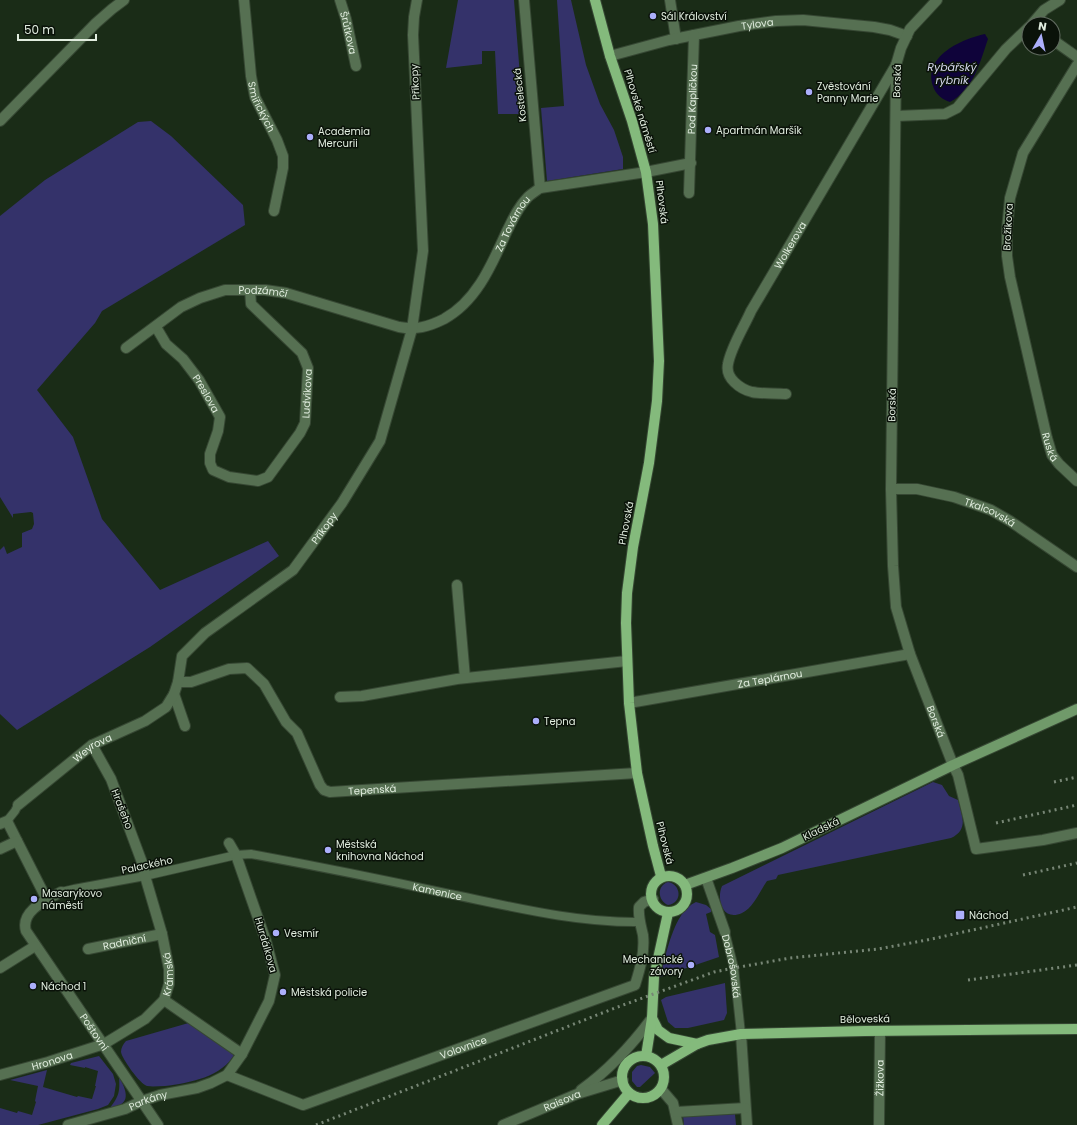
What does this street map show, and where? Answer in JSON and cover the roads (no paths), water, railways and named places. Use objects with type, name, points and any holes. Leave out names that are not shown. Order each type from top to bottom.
[{"type":"main road","points":[[595,0],[610,56]]},
{"type":"main road","name":"Plhovské náměstí","points":[[610,56],[632,121],[646,172]]},
{"type":"main road","name":"Plhovská","points":[[646,172],[653,224],[659,361],[650,463],[633,547],[627,593],[626,623],[629,703],[637,773],[661,876]]},
{"type":"main road","name":"Kladská","points":[[685,886],[782,848],[956,770],[1077,709]]},
{"type":"main road","points":[[674,875],[681,880],[685,886],[687,896],[684,905],[677,911],[668,913],[658,908],[653,899],[653,887],[655,882],[661,876],[674,875]]},
{"type":"main road","points":[[646,1056],[652,1018],[654,977],[668,913]]},
{"type":"main road","points":[[652,1018],[658,1030],[669,1038],[697,1044]]},
{"type":"main road","name":"Běloveská","points":[[661,1065],[697,1044],[708,1040],[741,1034],[1077,1029]]},
{"type":"main road","points":[[646,1056],[657,1061],[661,1065],[664,1084],[656,1094],[642,1098],[636,1097],[626,1090],[622,1080],[623,1073],[631,1060],[646,1056]]},
{"type":"main road","points":[[602,1125],[630,1093]]},
{"type":"street","points":[[0,121],[96,23],[124,0]]},
{"type":"street","name":"Smiřických","points":[[244,0],[251,76],[255,98],[277,140],[283,156],[283,168],[274,211]]},
{"type":"street","name":"Šrůtkova","points":[[340,0],[346,19],[356,66]]},
{"type":"street","name":"Příkopy","points":[[178,682],[182,656],[205,633],[293,570],[342,503],[380,441],[412,329],[423,251],[413,35],[417,0]]},
{"type":"street","name":"Kostelecká","points":[[524,0],[540,188]]},
{"type":"street","points":[[670,0],[676,39]]},
{"type":"street","name":"Borská","points":[[937,0],[915,23],[901,48],[896,65],[890,489],[896,607],[910,654],[956,770],[976,849],[1043,840],[1077,833]]},
{"type":"street","points":[[1039,16],[1044,10],[1060,0]]},
{"type":"street","name":"Tylova","points":[[610,56],[694,35],[739,26],[776,21],[803,20],[874,27],[890,30],[907,36]]},
{"type":"street","name":"Pod Kapličkou","points":[[689,193],[694,35]]},
{"type":"street","points":[[896,116],[945,114],[957,108],[1006,49],[1021,35]]},
{"type":"street","points":[[1061,46],[1077,57]]},
{"type":"street","name":"Wolkerova","points":[[786,394],[751,392],[736,384],[730,378],[727,366],[751,310],[896,65]]},
{"type":"street","name":"Brožíkova","points":[[1039,404],[1010,277],[1007,256],[1006,230],[1010,198],[1023,153],[1077,65]]},
{"type":"street","points":[[646,172],[691,163]]},
{"type":"street","name":"Za Továrnou","points":[[412,329],[433,325],[452,314],[471,297],[487,274],[516,213],[527,198],[540,188],[646,172]]},
{"type":"street","name":"Podzámčí","points":[[126,348],[181,307],[200,298],[225,290],[264,290],[286,294],[400,327],[412,329]]},
{"type":"street","name":"Ludvíkova","points":[[236,479],[258,481],[268,477],[300,433],[305,423],[306,411],[308,368],[306,360],[302,353],[251,304],[250,290]]},
{"type":"street","name":"Preslova","points":[[156,327],[166,344],[183,360],[199,380],[220,417],[218,431],[210,454],[210,463],[213,470],[219,474],[236,479]]},
{"type":"street","name":"Ruská","points":[[1039,404],[1052,456],[1077,481]]},
{"type":"street","name":"Tkalcovská","points":[[890,489],[917,489],[954,497],[991,510],[1010,520],[1077,567]]},
{"type":"street","points":[[457,585],[465,678]]},
{"type":"street","name":"Za Teplárnou","points":[[629,703],[910,654]]},
{"type":"street","points":[[340,697],[362,696],[465,678],[627,661]]},
{"type":"street","name":"Tepenská","points":[[178,682],[192,682],[229,669],[247,668],[264,684],[286,722],[297,733],[320,785],[330,792],[637,773]]},
{"type":"street","name":"Weyrova","points":[[3,822],[14,813],[18,805],[92,745],[145,721],[166,707],[174,694],[178,682]]},
{"type":"street","points":[[174,694],[186,726]]},
{"type":"street","name":"Hrašeho","points":[[92,745],[111,779],[144,865],[145,876]]},
{"type":"street","points":[[3,822],[17,841],[47,900]]},
{"type":"street","points":[[0,849],[17,841]]},
{"type":"street","name":"Hurdálkova","points":[[227,1075],[242,1054],[269,1001],[275,975],[266,941],[236,855],[228,843]]},
{"type":"street","name":"Kamenice","points":[[236,855],[251,854],[355,873],[489,902],[550,913],[609,922],[640,920]]},
{"type":"street","name":"Palackého","points":[[61,892],[145,876],[236,855]]},
{"type":"street","name":"Krámská","points":[[104,1044],[145,1019],[164,1000],[169,984],[169,969],[162,934],[145,876]]},
{"type":"street","name":"Dobrošovská","points":[[706,878],[725,932],[734,968],[741,1034]]},
{"type":"street","points":[[0,968],[35,946],[26,931],[25,920],[31,910],[61,892]]},
{"type":"street","points":[[640,920],[640,905],[653,899]]},
{"type":"street","name":"Volovnice","points":[[227,1075],[303,1105],[635,985],[640,970],[643,951],[643,936],[640,920]]},
{"type":"street","name":"Radniční","points":[[88,949],[162,934]]},
{"type":"street","name":"Poštovní","points":[[35,946],[48,962],[158,1125]]},
{"type":"street","points":[[164,1000],[242,1054]]},
{"type":"street","points":[[577,1094],[621,1055],[652,1018]]},
{"type":"street","name":"Žižkova","points":[[879,1125],[880,1031]]},
{"type":"street","points":[[741,1034],[747,1125]]},
{"type":"street","name":"Hronova","points":[[0,1075],[48,1062],[104,1044]]},
{"type":"street","name":"Parkány","points":[[68,1125],[118,1111],[166,1093],[211,1084],[227,1075]]},
{"type":"street","name":"Raisova","points":[[503,1125],[577,1094],[622,1080]]},
{"type":"street","points":[[661,1089],[672,1102],[676,1112],[678,1125]]},
{"type":"street","points":[[676,1112],[745,1108]]},
{"type":"water","name":"Rybářský rybník","points":[[985,34],[988,39],[975,74],[965,90],[958,97],[950,102],[945,100],[937,94],[933,86],[931,75],[934,66],[939,58],[956,45],[976,36]]},
{"type":"railway","points":[[1054,782],[1077,777]]},
{"type":"railway","points":[[996,823],[1077,805]]},
{"type":"railway","points":[[1023,875],[1077,863]]},
{"type":"railway","points":[[316,1125],[615,1008],[714,972],[790,958],[878,949],[927,940],[1077,907]]},
{"type":"railway","points":[[968,980],[1077,965]]},
{"type":"place","name":"Sál Království","points":[[653,16]]},
{"type":"place","name":"Zvěstování Panny Marie","points":[[809,92]]},
{"type":"place","name":"Apartmán Maršík","points":[[708,130]]},
{"type":"place","name":"Academia Mercurii","points":[[310,137]]},
{"type":"place","name":"Tepna","points":[[536,721]]},
{"type":"place","name":"Městská knihovna Náchod","points":[[328,850]]},
{"type":"place","name":"Masarykovo náměstí","points":[[34,899]]},
{"type":"place","name":"Náchod","points":[[960,915]]},
{"type":"place","name":"Vesmír","points":[[276,933]]},
{"type":"place","name":"Mechanické závory","points":[[691,965]]},
{"type":"place","name":"Náchod 1","points":[[33,986]]},
{"type":"place","name":"Městská policie","points":[[283,992]]}]
